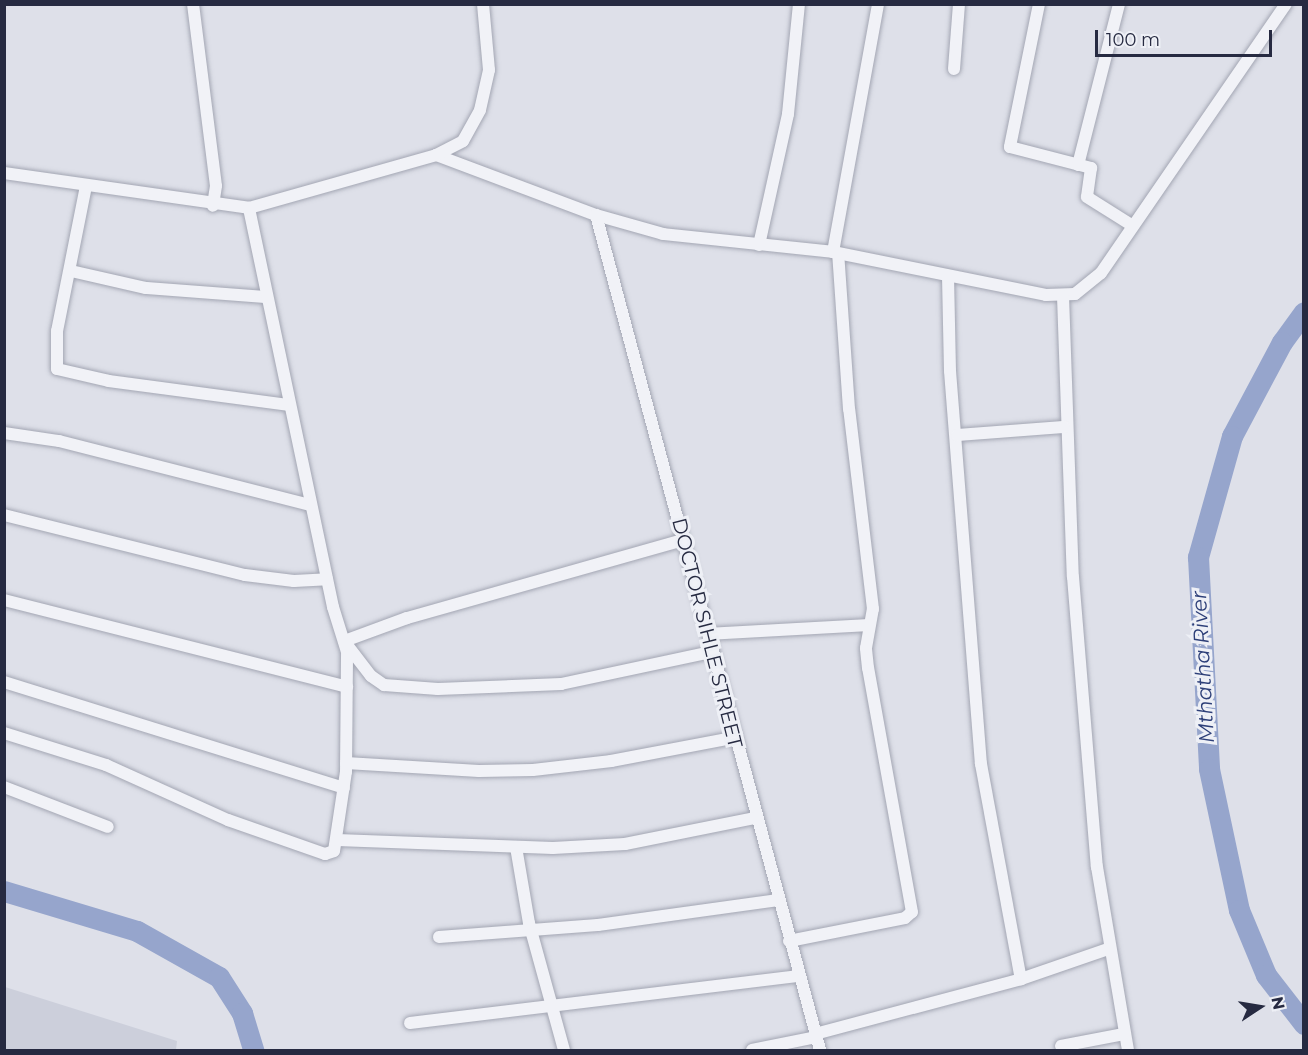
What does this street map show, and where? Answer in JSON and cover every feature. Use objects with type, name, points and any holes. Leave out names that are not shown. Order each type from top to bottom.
[{"type":"street","points":[[193,4],[215,175],[213,206]]},
{"type":"street","points":[[4,173],[213,206],[249,208],[436,155],[463,141],[480,111],[489,70],[483,10],[490,4]]},
{"type":"street","points":[[759,245],[788,114],[799,4]]},
{"type":"street","points":[[789,941],[905,918],[912,912],[868,668],[868,625],[873,609],[847,388],[836,252],[878,4]]},
{"type":"street","points":[[954,69],[960,4]]},
{"type":"street","points":[[1039,4],[1010,146],[1017,152],[1078,165],[1094,171],[1087,197],[1133,226]]},
{"type":"street","points":[[1078,165],[1119,4]]},
{"type":"street","points":[[436,155],[596,215],[663,234],[836,252],[948,276],[1063,296],[1088,287],[1133,226],[1286,4]]},
{"type":"street","points":[[86,186],[54,358],[60,371],[289,405]]},
{"type":"street","points":[[4,733],[106,765],[195,807],[318,852],[331,854],[337,840],[346,763],[347,687],[344,641],[327,579],[249,208]]},
{"type":"street","name":"DOCTOR SIHLE STREET","points":[[596,215],[708,634],[733,738],[819,1050]]},
{"type":"street","points":[[71,271],[155,289],[266,297]]},
{"type":"street","points":[[948,276],[981,764],[1021,979]]},
{"type":"street","points":[[1063,296],[1064,427],[1097,867],[1108,949],[1128,1050]]},
{"type":"street","points":[[957,435],[1064,427]]},
{"type":"street","points":[[4,434],[59,441],[311,505]]},
{"type":"street","points":[[4,515],[245,575],[286,581],[327,579]]},
{"type":"street","points":[[344,641],[407,618],[683,540]]},
{"type":"street","points":[[4,600],[347,687]]},
{"type":"street","points":[[708,634],[868,625]]},
{"type":"street","points":[[344,641],[378,682],[427,688],[561,684],[712,652]]},
{"type":"street","points":[[4,682],[344,788]]},
{"type":"street","points":[[346,763],[479,771],[533,770],[611,761],[733,738]]},
{"type":"street","points":[[4,787],[108,827]]},
{"type":"street","points":[[337,840],[516,847],[625,843],[755,818]]},
{"type":"street","points":[[516,847],[532,932],[564,1050]]},
{"type":"street","points":[[439,937],[532,932],[778,900]]},
{"type":"street","points":[[752,1050],[816,1036],[1021,979],[1108,949]]},
{"type":"street","points":[[410,1023],[799,976]]},
{"type":"street","points":[[1061,1046],[1124,1034]]},
{"type":"shaded area","points":[[5,987],[177,1041],[176,1050],[5,1050]]},
{"type":"waterway","name":"Mthatha River","points":[[1304,312],[1282,342],[1232,436],[1198,557],[1209,769],[1239,910],[1266,975],[1304,1024]]},
{"type":"waterway","name":"Mthatha River","points":[[4,891],[137,931],[219,977],[242,1013],[253,1050]]}]
